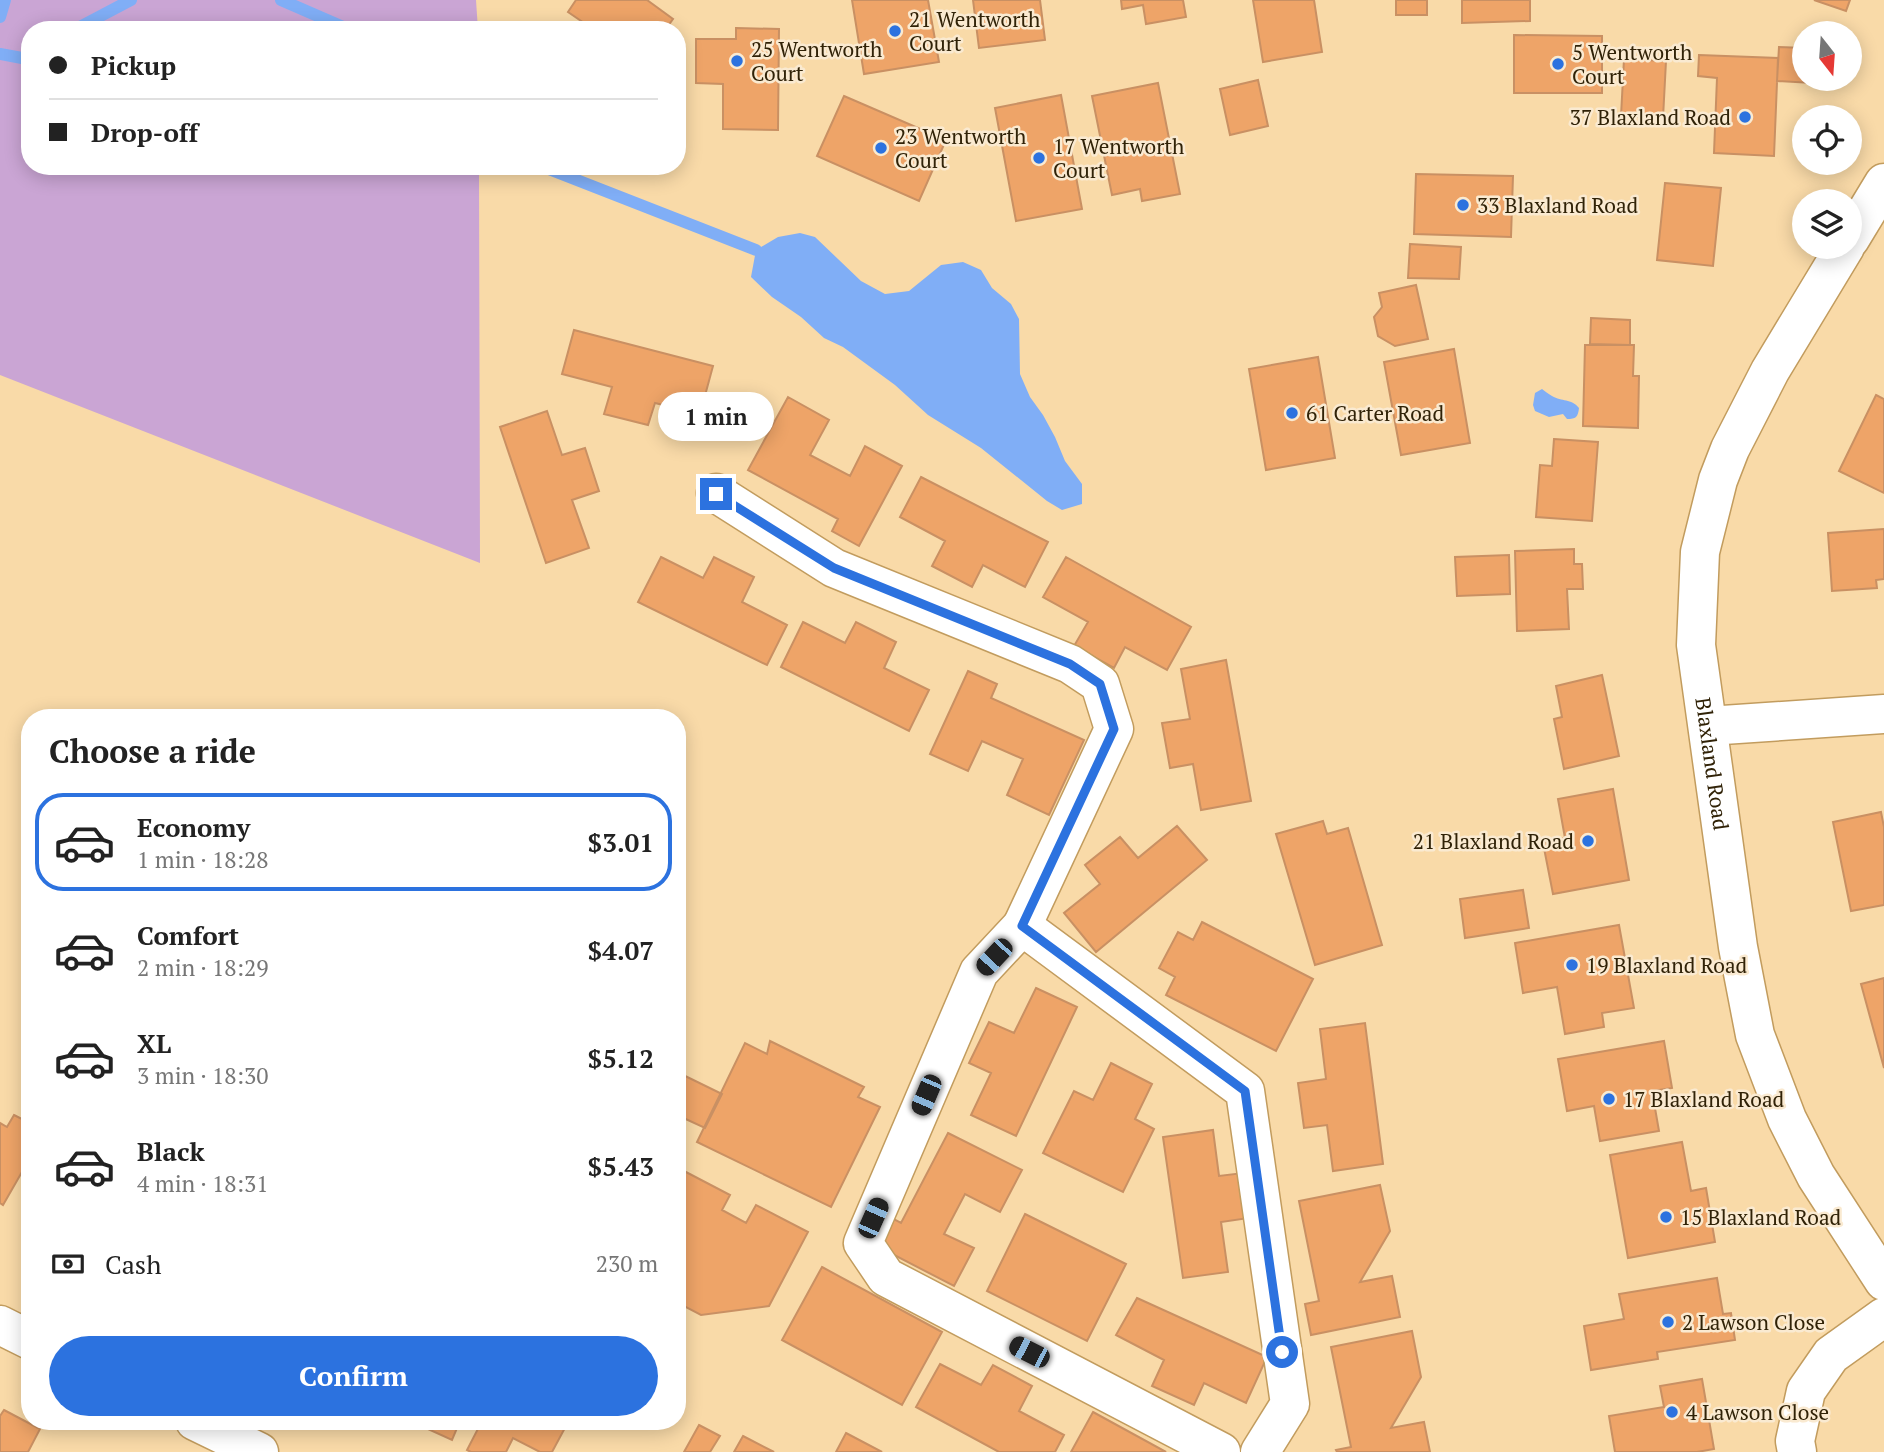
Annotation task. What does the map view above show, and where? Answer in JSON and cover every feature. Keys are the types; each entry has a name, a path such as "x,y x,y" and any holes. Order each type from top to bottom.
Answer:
{"street":[{"path":"1862,219 1884,183"},
{"name":"Blaxland Road","path":"1838,259 1770,370 1730,449 1711,503 1700,552 1696,645 1738,947 1755,1035 1787,1119 1816,1175 1884,1281"},
{"path":"716,494 834,568 1070,664 1100,684 1114,729 1022,926 979,972 863,1243 886,1277 1221,1452"},
{"path":"1707,726 1884,714"},
{"path":"1022,926 1245,1091 1290,1404 1260,1452"},
{"path":"1797,1452 1795,1441 1806,1391 1831,1355 1884,1317"},
{"path":"0,1325 21,1336"},
{"path":"214,1430 259,1452"}],"shaded area":[{"path":"0,0 476,0 477,21 21,21 21,175 479,175 480,563 0,375"}],"water":[{"path":"800,233 815,237 861,281 885,294 909,291 941,265 963,262 981,270 992,288 1011,304 1019,319 1020,374 1030,397 1055,437 1065,461 1082,484 1082,504 1062,510 1047,501 981,448 928,415 895,385 843,347 824,338 751,277 756,250 778,237"},
{"path":"1542,389 1556,398 1576,405 1579,408 1577,415 1567,419 1563,414 1549,417 1535,411 1535,393"}],"building":[{"path":"576,0 647,0 673,19 581,21 568,12"},
{"name":"21 Wentworth Court","path":"852,0 928,0 939,62 864,74"},
{"path":"973,0 1040,0 1045,40 979,48"},
{"path":"1121,0 1183,0 1186,17 1146,24 1143,5 1122,9"},
{"path":"1253,0 1314,0 1322,52 1263,62"},
{"path":"1396,0 1427,0 1427,15 1396,15"},
{"path":"1462,0 1530,0 1530,21 1462,23"},
{"path":"1814,0 1850,0 1846,11"},
{"name":"25 Wentworth Court","path":"736,28 779,29 778,130 723,129 723,84 696,83 696,39 736,39"},
{"name":"5 Wentworth Court","path":"1514,35 1602,36 1602,93 1514,93"},
{"path":"1779,47 1792,48 1792,82 1777,81"},
{"name":"37 Blaxland Road","path":"1699,55 1778,58 1774,156 1714,153 1717,78 1698,76"},
{"path":"1624,59 1666,61 1663,118 1621,116"},
{"path":"1258,80 1268,126 1230,135 1220,89"},
{"path":"1158,83 1180,194 1142,201 1140,189 1112,195 1092,96"},
{"name":"17 Wentworth Court","path":"1061,95 1082,209 1016,221 995,108"},
{"name":"23 Wentworth Court","path":"844,96 946,140 919,201 817,156"},
{"name":"33 Blaxland Road","path":"1416,174 1513,176 1511,237 1414,234"},
{"path":"1665,183 1721,188 1713,266 1657,260"},
{"path":"1410,244 1461,247 1459,279 1408,278"},
{"path":"1416,285 1428,339 1395,346 1378,336 1374,317 1382,307 1379,293"},
{"path":"1591,318 1630,320 1630,345 1590,344"},
{"path":"574,330 713,366 700,414 655,403 648,425 604,414 612,387 562,374"},
{"path":"1585,345 1634,345 1633,376 1639,376 1638,428 1583,426"},
{"path":"1454,349 1470,443 1401,455 1384,362"},
{"name":"61 Carter Road","path":"1318,357 1335,458 1266,470 1249,369"},
{"path":"1876,395 1884,399 1884,493 1839,471"},
{"path":"788,397 829,420 810,455 850,476 865,446 902,466 859,546 832,531 838,519 748,470"},
{"path":"547,411 562,455 585,448 599,491 572,500 589,548 546,563 500,427"},
{"path":"1554,439 1598,442 1592,521 1536,517 1540,465 1552,466"},
{"path":"921,477 1048,542 1025,587 983,565 972,587 932,566 945,541 900,517"},
{"path":"1884,529 1884,579 1876,580 1877,588 1832,591 1828,533"},
{"path":"1574,549 1574,564 1582,564 1583,589 1567,589 1569,629 1517,631 1515,551"},
{"path":"1509,555 1510,594 1457,596 1455,557"},
{"path":"661,557 703,578 714,557 754,577 742,602 787,625 767,665 638,602"},
{"path":"1066,557 1191,627 1167,670 1125,647 1114,668 1074,646 1088,622 1043,597"},
{"path":"803,622 845,643 856,622 896,642 884,668 929,690 909,731 781,667"},
{"path":"1226,660 1251,801 1201,810 1193,764 1170,768 1162,723 1190,719 1181,669"},
{"path":"968,671 997,684 991,698 1084,740 1049,815 1007,795 1023,759 982,741 968,771 930,754"},
{"path":"1602,675 1619,756 1564,769 1554,719 1562,717 1556,686"},
{"name":"21 Blaxland Road","path":"1613,789 1629,880 1553,894 1543,843 1565,838 1558,799"},
{"path":"1881,812 1884,827 1884,905 1851,911 1833,822"},
{"path":"1323,821 1327,834 1348,828 1382,945 1315,965 1276,834"},
{"path":"1177,826 1207,860 1096,952 1064,913 1100,884 1085,865 1120,837 1138,858"},
{"path":"1523,890 1529,928 1465,938 1460,899"},
{"path":"1202,922 1313,979 1276,1051 1166,995 1175,977 1159,968 1178,932 1193,940"},
{"name":"19 Blaxland Road","path":"1619,925 1634,1008 1602,1013 1604,1027 1565,1034 1557,987 1523,993 1515,943"},
{"path":"1884,978 1884,1068 1861,984"},
{"path":"1036,988 1077,1007 1016,1136 971,1115 991,1073 969,1063 989,1022 1014,1033"},
{"path":"1365,1023 1383,1164 1333,1171 1327,1125 1304,1128 1298,1083 1326,1079 1320,1029"},
{"path":"770,1041 864,1087 858,1097 880,1107 831,1207 697,1142 745,1043 767,1054"},
{"name":"17 Blaxland Road","path":"1664,1041 1672,1088 1652,1091 1659,1131 1600,1141 1594,1106 1567,1111 1558,1059"},
{"path":"1111,1063 1152,1084 1135,1119 1154,1129 1123,1192 1043,1153 1074,1091 1093,1100"},
{"path":"686,1076 722,1094 705,1128 686,1119"},
{"path":"14,1115 21,1118 21,1174 3,1205 0,1203 0,1123 7,1127"},
{"path":"1213,1130 1219,1176 1243,1173 1249,1218 1221,1222 1228,1272 1183,1278 1163,1137"},
{"path":"948,1133 1022,1170 1000,1212 965,1194 944,1234 974,1248 954,1286 873,1244 888,1216 901,1223"},
{"name":"15 Blaxland Road","path":"1682,1142 1691,1191 1706,1188 1715,1242 1628,1258 1610,1155"},
{"path":"686,1172 730,1195 722,1210 746,1223 756,1205 808,1232 769,1306 701,1315 686,1307"},
{"path":"1380,1185 1390,1231 1360,1282 1392,1276 1400,1317 1311,1335 1305,1304 1319,1301 1299,1201"},
{"path":"1025,1214 1126,1264 1087,1341 987,1291"},
{"path":"822,1267 942,1332 902,1405 782,1340"},
{"name":"2 Lawson Close","path":"1717,1278 1723,1314 1731,1313 1735,1340 1657,1352 1658,1359 1591,1370 1584,1326 1624,1319 1619,1294"},
{"path":"1137,1298 1267,1357 1246,1403 1204,1383 1194,1405 1152,1386 1164,1360 1116,1335"},
{"path":"1412,1331 1421,1377 1391,1428 1424,1422 1430,1452 1337,1452 1336,1450 1351,1447 1331,1347"},
{"path":"940,1364 981,1385 993,1365 1032,1386 1019,1411 1064,1435 1055,1452 999,1452 916,1407"},
{"name":"4 Lawson Close","path":"1702,1379 1714,1449 1697,1452 1615,1452 1609,1416 1664,1407 1660,1386"},
{"path":"4,1410 21,1419 21,1430 39,1430 28,1452 0,1452 0,1416"},
{"path":"1093,1412 1166,1452 1071,1452"},
{"path":"699,1425 720,1436 710,1452 684,1452"},
{"path":"430,1430 456,1430 452,1440"},
{"path":"477,1430 564,1430 552,1452 540,1452 513,1438 506,1452 467,1450"},
{"path":"846,1433 882,1452 836,1452"},
{"path":"743,1436 774,1452 734,1452"}],"waterway":[{"path":"0,17 5,0"},
{"path":"91,21 131,0"},
{"path":"281,0 329,21"},
{"path":"0,54 21,58"},
{"path":"564,175 756,250"}],"place":[{"name":"21 Wentworth Court","path":"895,31"},
{"name":"25 Wentworth Court","path":"737,61"},
{"name":"5 Wentworth Court","path":"1558,64"},
{"name":"37 Blaxland Road","path":"1745,117"},
{"name":"23 Wentworth Court","path":"881,148"},
{"name":"17 Wentworth Court","path":"1039,158"},
{"name":"33 Blaxland Road","path":"1463,205"},
{"name":"61 Carter Road","path":"1292,413"},
{"name":"21 Blaxland Road","path":"1588,841"},
{"name":"19 Blaxland Road","path":"1572,965"},
{"name":"17 Blaxland Road","path":"1609,1099"},
{"name":"15 Blaxland Road","path":"1666,1217"},
{"name":"2 Lawson Close","path":"1668,1322"},
{"name":"4 Lawson Close","path":"1672,1412"}],"route":[{"path":"716,494 834,568 1070,664 1100,684 1114,729 1022,926 1245,1091 1282,1352"}]}
